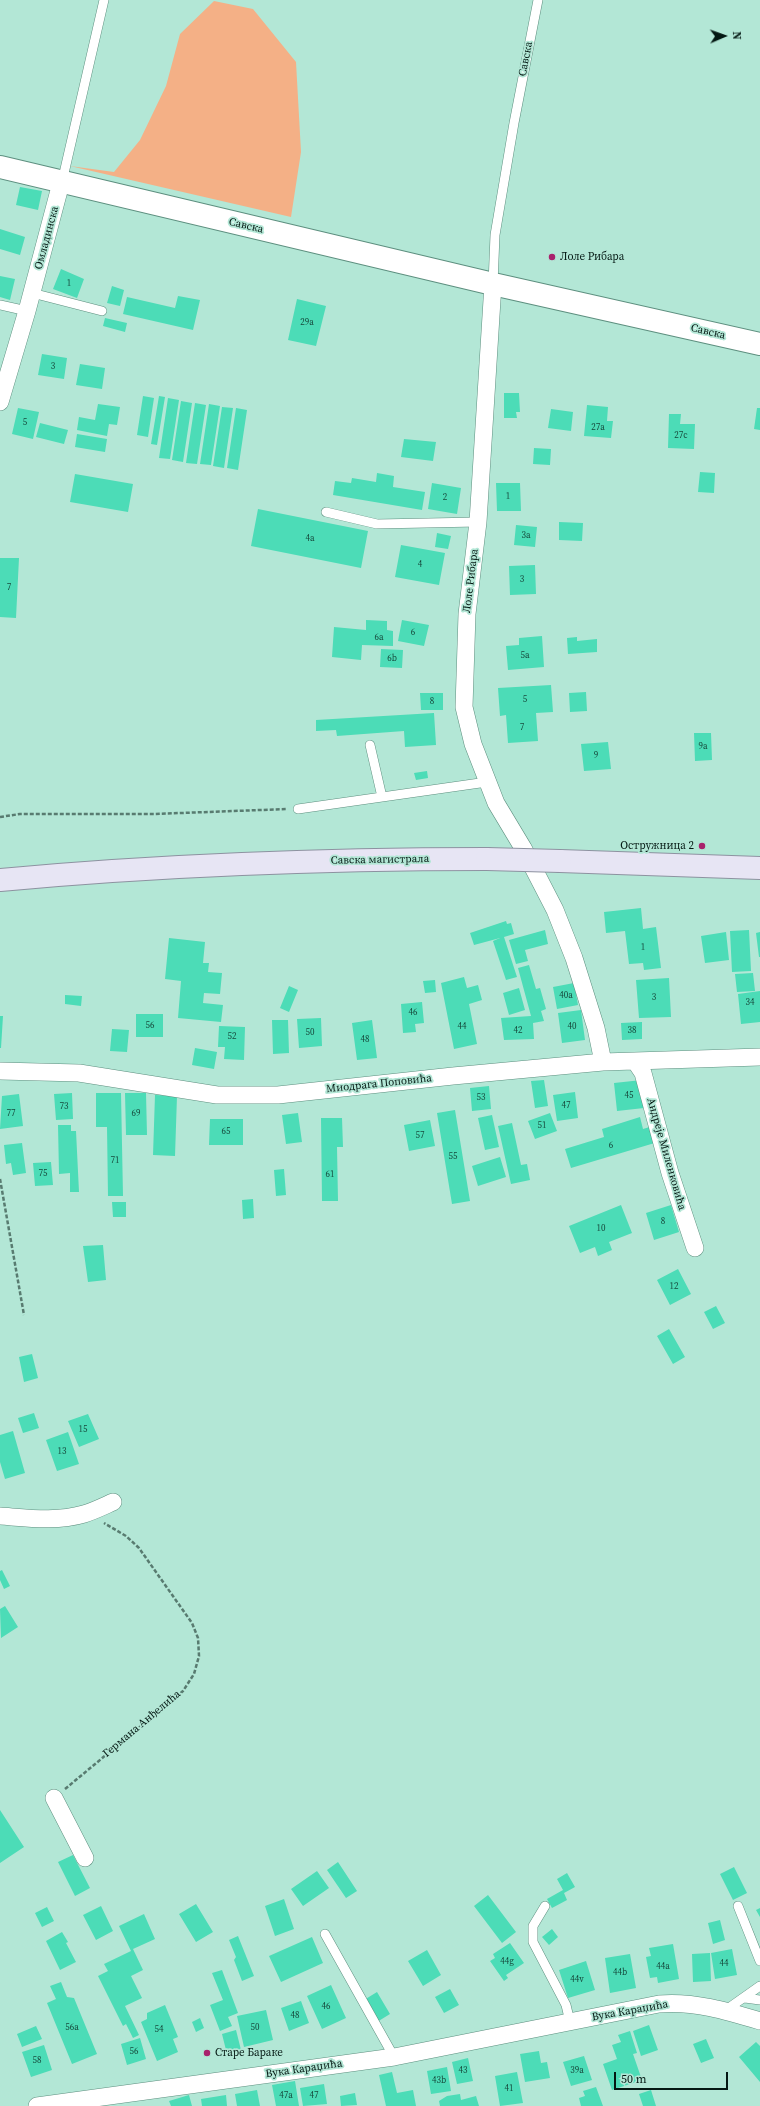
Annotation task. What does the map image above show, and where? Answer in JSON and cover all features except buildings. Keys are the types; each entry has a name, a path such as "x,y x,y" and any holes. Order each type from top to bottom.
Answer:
{"main road":[{"name":"Савска магистрала","path":"0,880 215,865 358,860 487,859 760,868"}],"street":[{"name":"Савска","path":"0,167 493,284 760,344"},
{"name":"Омладинска","path":"0,402 32,293 61,182"},
{"name":"Лоле Рибара","path":"493,284 478,522 467,614 464,707 468,726 487,782 496,803 555,910 574,958 596,1028 603,1062"},
{"name":"Миодрага Поповића","path":"0,1071 79,1073 209,1094 236,1096 278,1095 453,1076 603,1062 760,1056"},
{"name":"Андреје Миленковића","path":"635,1061 643,1073 670,1173 695,1248"},
{"path":"0,1516 41,1519 84,1514 114,1502"},
{"path":"54,1798 85,1858"},
{"name":"Вука Караџића","path":"37,2106 394,2057 672,2003 726,2010 760,2021"}],"lane":[{"path":"61,182 104,0"},
{"name":"Савска","path":"493,284 495,236 514,123 538,0"},
{"path":"32,293 102,311"},
{"path":"0,305 27,311"},
{"path":"326,512 377,524 478,522"},
{"path":"370,745 382,797"},
{"path":"298,809 487,782"},
{"path":"545,1906 533,1926 532,1942 566,2005 570,2022"},
{"path":"738,1906 760,1961"},
{"path":"325,1934 394,2057"},
{"path":"726,2010 745,1998 757,1988"},
{"path":"745,1998 760,2000"}],"path":[{"path":"0,817 20,814 154,814 298,809"},
{"path":"0,1180 24,1315"},
{"name":"Германа Анђелића","path":"54,1798 183,1692 194,1674 199,1656 198,1638 192,1623 139,1548 126,1536 84,1514"}],"shaded area":[{"path":"214,1 253,9 296,62 301,152 291,217 70,166 114,172 140,140 166,86 180,34"}],"place":[{"name":"Лоле Рибара","path":"552,257"},
{"name":"Остружница 2","path":"702,846"},
{"name":"Старе Бараке","path":"207,2053"}]}
